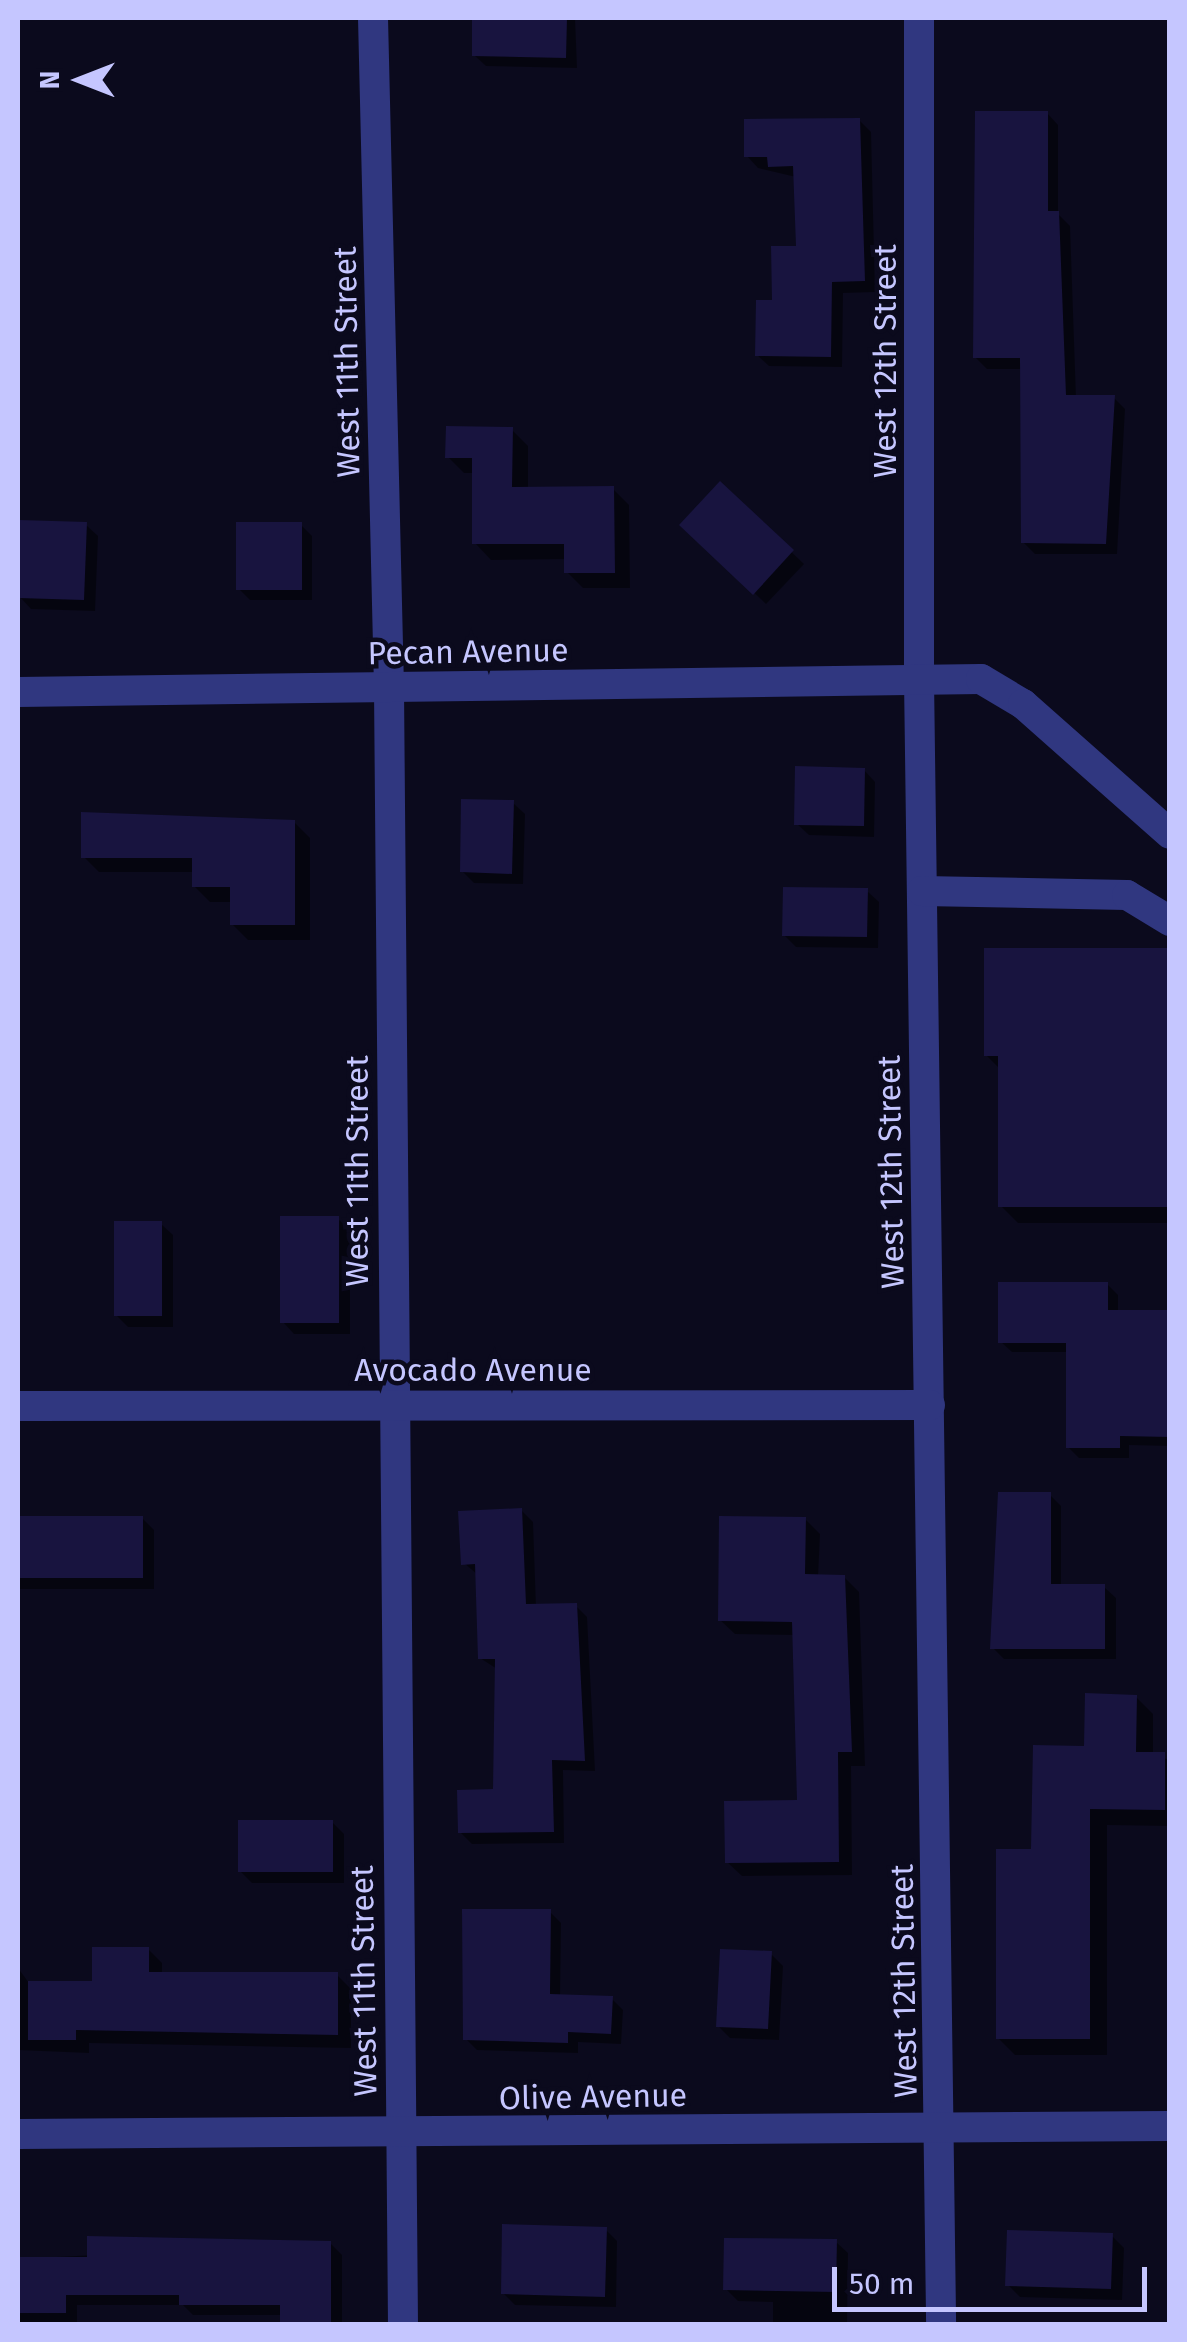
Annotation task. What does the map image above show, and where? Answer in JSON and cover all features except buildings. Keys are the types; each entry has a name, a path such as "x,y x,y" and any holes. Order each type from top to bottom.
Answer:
{"street":[{"name":"West 11th Street","path":"373,18 389,688 403,2324"},
{"name":"West 12th Street","path":"918,18 919,679 941,2324"},
{"name":"Pecan Avenue","path":"18,692 981,679 1024,704 1170,834"},
{"path":"922,892 1127,895 1170,921"},
{"name":"Avocado Avenue","path":"18,1406 930,1405"},
{"name":"Olive Avenue","path":"18,2134 400,2135 1170,2126"}]}
